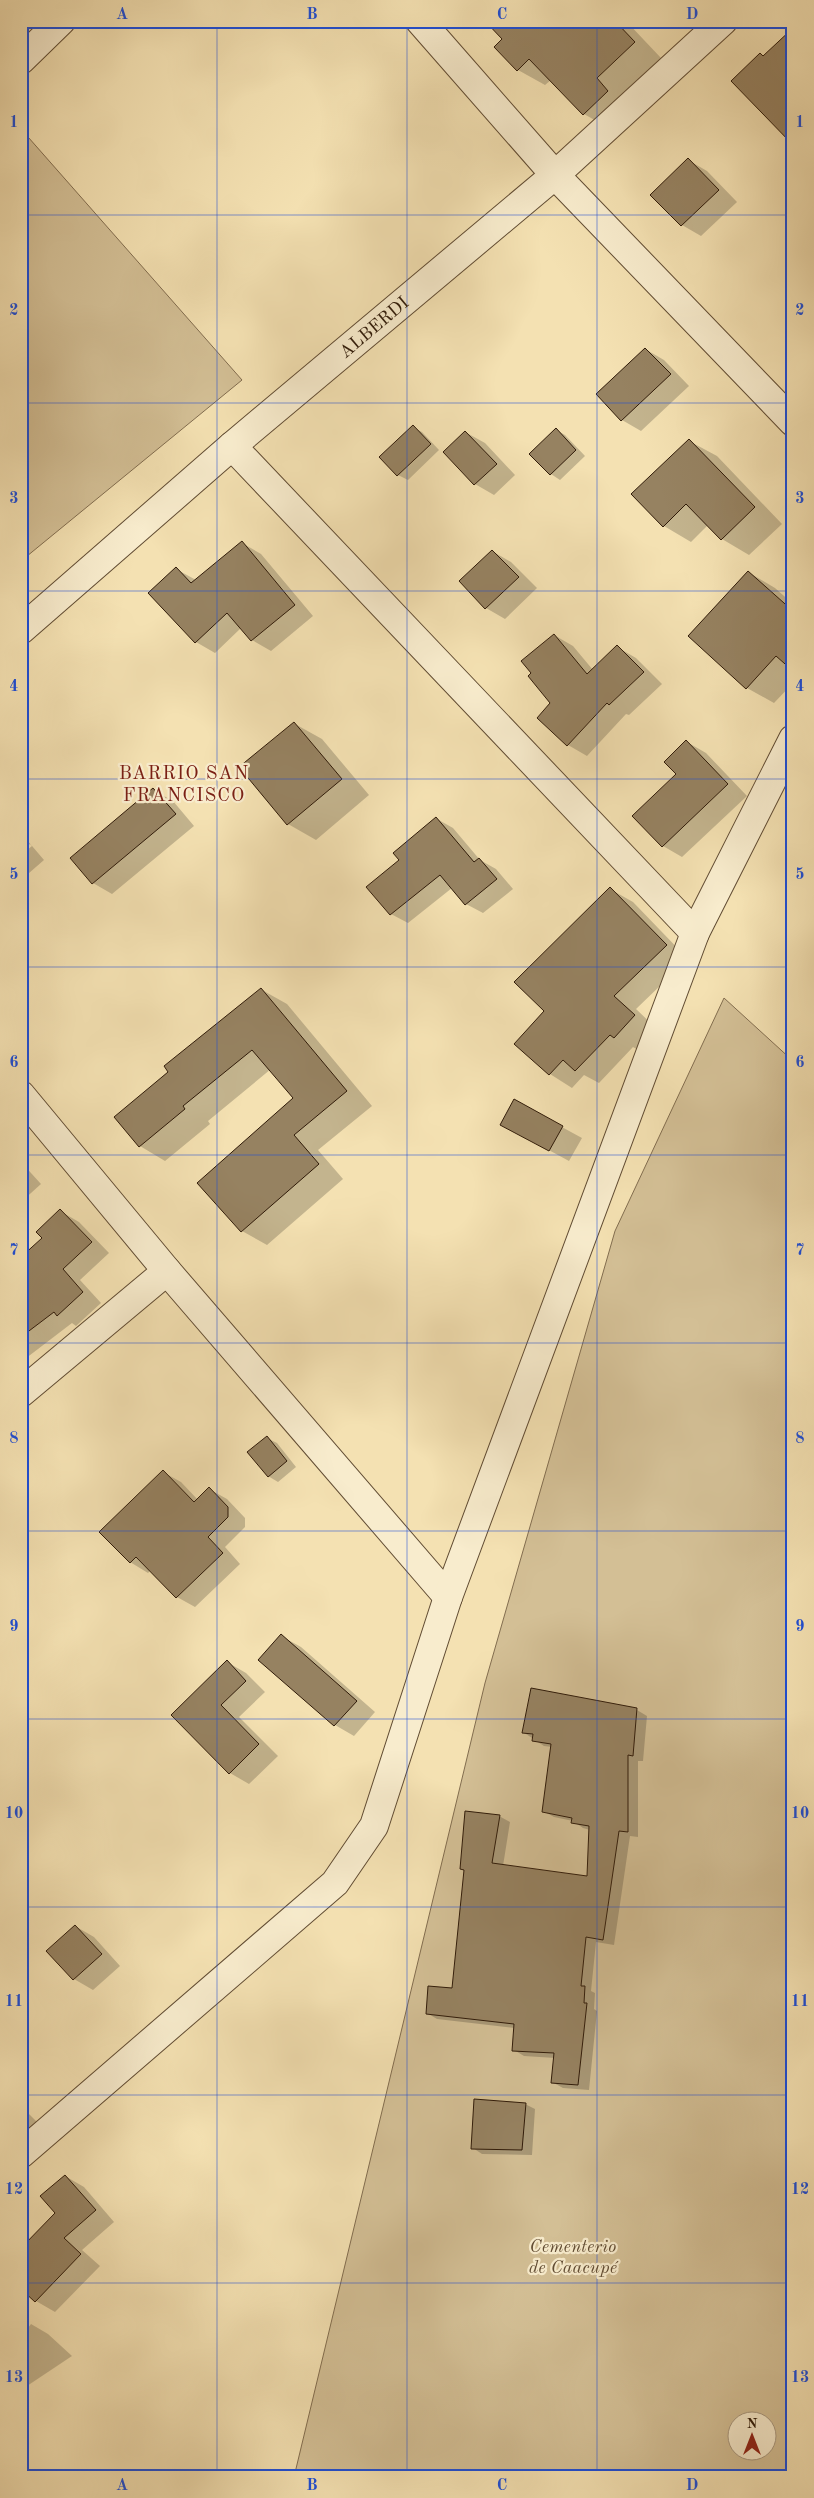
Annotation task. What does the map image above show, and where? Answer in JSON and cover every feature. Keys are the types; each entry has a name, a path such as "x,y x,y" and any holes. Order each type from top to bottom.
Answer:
{"street":[{"path":"21,60 61,21"},
{"path":"420,21 554,175 793,422"},
{"name":"ALBERDI","path":"21,630 232,446 554,175 723,21"},
{"path":"232,446 694,933"},
{"path":"21,2154 336,1883 374,1826 448,1597 694,933 793,739"},
{"path":"21,1094 167,1271 448,1597"},
{"path":"21,1392 167,1271"}],"green space":[{"path":"21,129 242,380 21,561"},
{"name":"Cementerio de Caacupé","path":"724,998 793,1061 793,2477 294,2477 485,1683 615,1231"}],"building":[{"path":"485,21 615,21 635,42 597,78 608,91 583,115 529,59 517,71 494,47 502,39"},
{"path":"793,28 793,145 731,81 760,53 763,56"},
{"path":"688,158 719,190 681,226 650,195"},
{"path":"645,348 671,374 621,421 596,394"},
{"path":"413,425 431,444 397,476 379,457"},
{"path":"556,428 576,450 550,475 529,454"},
{"path":"465,431 497,464 474,485 443,452"},
{"path":"689,439 755,507 721,540 686,504 663,527 631,494"},
{"path":"242,541 295,605 251,641 227,613 195,643 148,593 176,567 191,583"},
{"path":"492,550 519,577 485,609 459,581"},
{"path":"748,571 793,611 793,671 776,656 746,689 688,636"},
{"path":"554,634 587,674 617,645 644,672 609,705 607,703 567,746 537,718 550,703 528,676 531,673 521,661"},
{"path":"294,722 342,779 287,825 239,767"},
{"path":"686,740 728,784 662,847 632,816 676,774 664,762"},
{"path":"153,788 176,814 92,884 70,858"},
{"path":"436,817 474,862 479,858 497,879 465,905 440,875 390,915 366,887 399,860 393,853"},
{"path":"610,887 667,945 614,996 635,1015 614,1038 610,1035 575,1071 563,1060 549,1075 514,1044 544,1011 514,982"},
{"path":"261,988 347,1091 294,1135 319,1164 241,1232 197,1183 293,1098 252,1050 183,1106 185,1109 139,1147 114,1117 168,1072 164,1066"},
{"path":"514,1099 563,1126 549,1151 500,1125"},
{"path":"60,1209 92,1242 63,1269 83,1292 57,1316 54,1312 21,1337 21,1257 42,1238 36,1232"},
{"path":"267,1436 287,1461 268,1477 247,1452"},
{"path":"163,1470 194,1502 209,1487 228,1507 228,1517 208,1537 223,1553 176,1598 136,1557 130,1563 99,1532"},
{"path":"281,1634 357,1701 334,1726 258,1660"},
{"path":"227,1660 246,1681 221,1705 259,1744 229,1774 171,1715"},
{"path":"531,1688 637,1708 633,1756 628,1755 628,1832 619,1831 603,1940 586,1937 581,1986 585,1986 584,2003 587,2003 578,2085 551,2083 554,2053 512,2051 514,2024 426,2014 428,1986 452,1988 464,1870 460,1869 465,1811 500,1815 492,1863 587,1876 589,1826 571,1823 572,1818 542,1812 551,1744 532,1741 533,1734 522,1733"},
{"path":"75,1925 102,1954 73,1980 46,1951"},
{"path":"474,2099 526,2103 522,2150 471,2149"},
{"path":"65,2175 96,2210 64,2238 81,2254 35,2302 21,2289 21,2248 55,2213 40,2196"}],"district":[{"name":"BARRIO SAN FRANCISCO","path":"184,783"}]}
